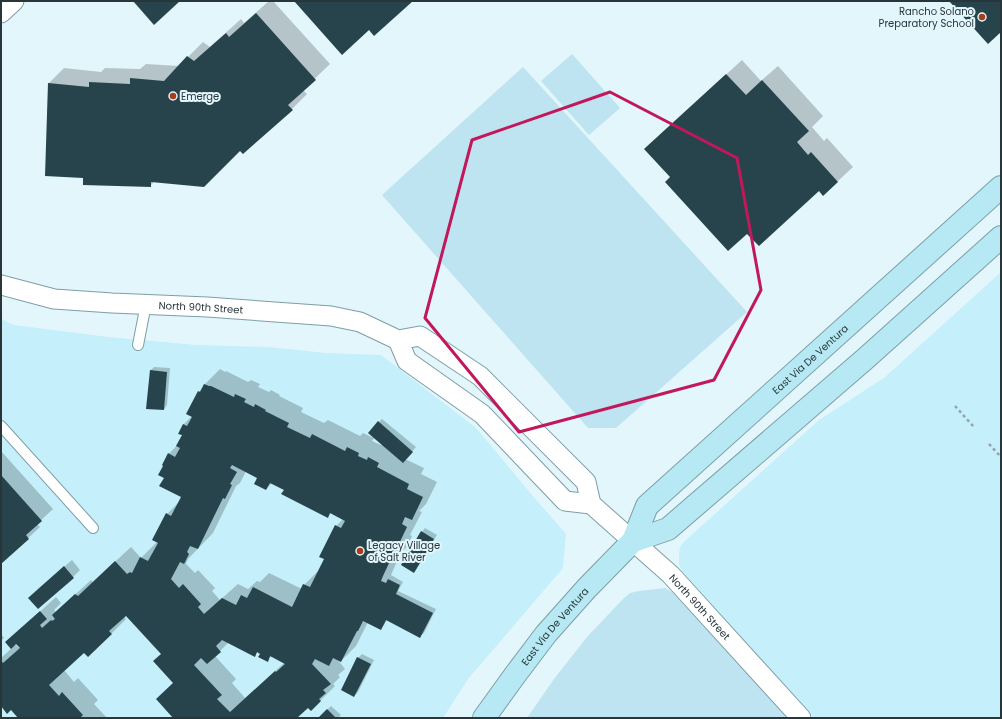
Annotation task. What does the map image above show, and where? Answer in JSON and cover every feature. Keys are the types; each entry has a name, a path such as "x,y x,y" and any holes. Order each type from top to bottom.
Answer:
{"main road":[{"name":"East Via De Ventura","path":"484,718 546,634 587,588 633,541 647,506 1001,187"},
{"name":"East Via De Ventura","path":"633,541 668,529 866,358 1001,237"}],"street":[{"path":"1,13 14,1"},
{"name":"North 90th Street","path":"1,285 54,299 207,307 331,316 360,322 398,340"},
{"path":"420,336 480,376 586,482 591,504 566,501 482,414 407,361 398,340 420,336"},
{"name":"North 90th Street","path":"591,504 671,575 801,718"}],"lane":[{"path":"138,345 146,304"},
{"path":"1,426 93,528"}],"path":[{"path":"955,406 974,427"},
{"path":"989,444 1001,457"}],"highlighted area":[{"path":"610,92 737,158 761,290 714,380 519,432 425,318 472,140"}],"shaded area":[{"path":"572,54 620,108 589,135 541,81"},
{"path":"523,67 747,312 616,428 588,428 382,195"},
{"path":"1001,272 1001,718 814,718 682,571 679,564 680,547 819,420 884,378"},
{"path":"1,319 14,325 108,337 196,345 269,347 326,353 381,355 476,428 566,534 563,568 468,679 443,718 1,718"},
{"path":"665,588 675,594 787,718 527,718 554,679 587,637 623,599 630,593"}],"building":[{"path":"133,1 180,1 154,25"},
{"path":"294,1 413,1 374,36 369,30 342,55"},
{"name":"Rancho Solano Preparatory School","path":"949,1 1001,1 1001,32 988,44"},
{"name":"Emerge","path":"256,13 316,80 288,105 293,110 243,154 240,151 204,187 151,182 151,187 83,185 83,178 45,176 48,83 89,87 89,82 130,84 130,78 164,81 187,56 194,61 226,33 229,37"},
{"path":"726,74 746,95 762,80 809,131 797,142 808,155 811,152 838,182 823,196 819,191 759,246 747,234 728,251 665,182 670,177 644,149"},
{"path":"150,370 167,372 164,410 146,409"},
{"name":"Legacy Village of Salt River","path":"204,384 234,397 235,394 246,399 244,402 254,407 255,404 266,410 265,411 289,423 287,427 310,438 312,434 345,451 347,447 359,453 358,456 367,460 368,457 379,463 377,467 409,484 407,489 423,497 412,520 405,517 402,524 407,527 396,550 398,551 393,562 390,561 381,581 386,583 388,579 400,585 396,594 433,613 420,638 386,620 381,630 363,621 341,662 333,658 329,666 315,659 312,664 331,684 323,690 326,693 319,699 321,701 311,711 308,708 297,718 173,718 156,699 173,683 153,661 161,654 126,616 109,631 112,634 88,657 84,653 49,685 59,696 62,692 83,715 80,718 18,718 11,710 7,714 1,706 1,660 3,663 20,648 16,644 11,649 5,642 40,611 47,619 40,625 42,628 51,620 52,621 55,619 52,615 75,594 78,596 115,561 127,574 130,572 132,573 140,557 148,561 158,543 152,540 166,513 171,516 181,497 159,486 164,478 158,475 168,453 175,457 180,448 176,446 182,435 178,434 183,424 187,426 192,417 186,414 198,391 200,392","holes":["232,465 257,478 254,484 266,490 270,483 284,490 281,494 328,518 330,513 345,521 341,528 335,525 319,557 324,559 310,587 303,584 292,607 253,587 247,598 241,595 236,605 222,598 204,614 198,607 201,604 183,584 179,588 171,579 180,562 184,564 189,554 187,552 190,546 198,549 223,498 225,499 232,485 230,484 237,472 230,468","222,640 255,657 257,652 260,654 258,657 268,662 270,656 285,664 276,672 275,671 230,712 217,699 222,695 194,665 201,658 207,664 221,652 216,646"]},
{"path":"378,421 413,452 403,463 368,433"},
{"path":"1,475 42,521 26,535 29,539 1,564"},
{"path":"421,531 434,539 414,573 401,565"},
{"path":"64,566 74,578 38,609 28,598"},
{"path":"357,657 371,664 354,697 341,690"},
{"path":"327,709 336,718 318,718"}],"place":[{"name":"Rancho Solano Preparatory School","path":"982,17"},
{"name":"Emerge","path":"173,96"},
{"name":"Legacy Village of Salt River","path":"360,551"}]}
